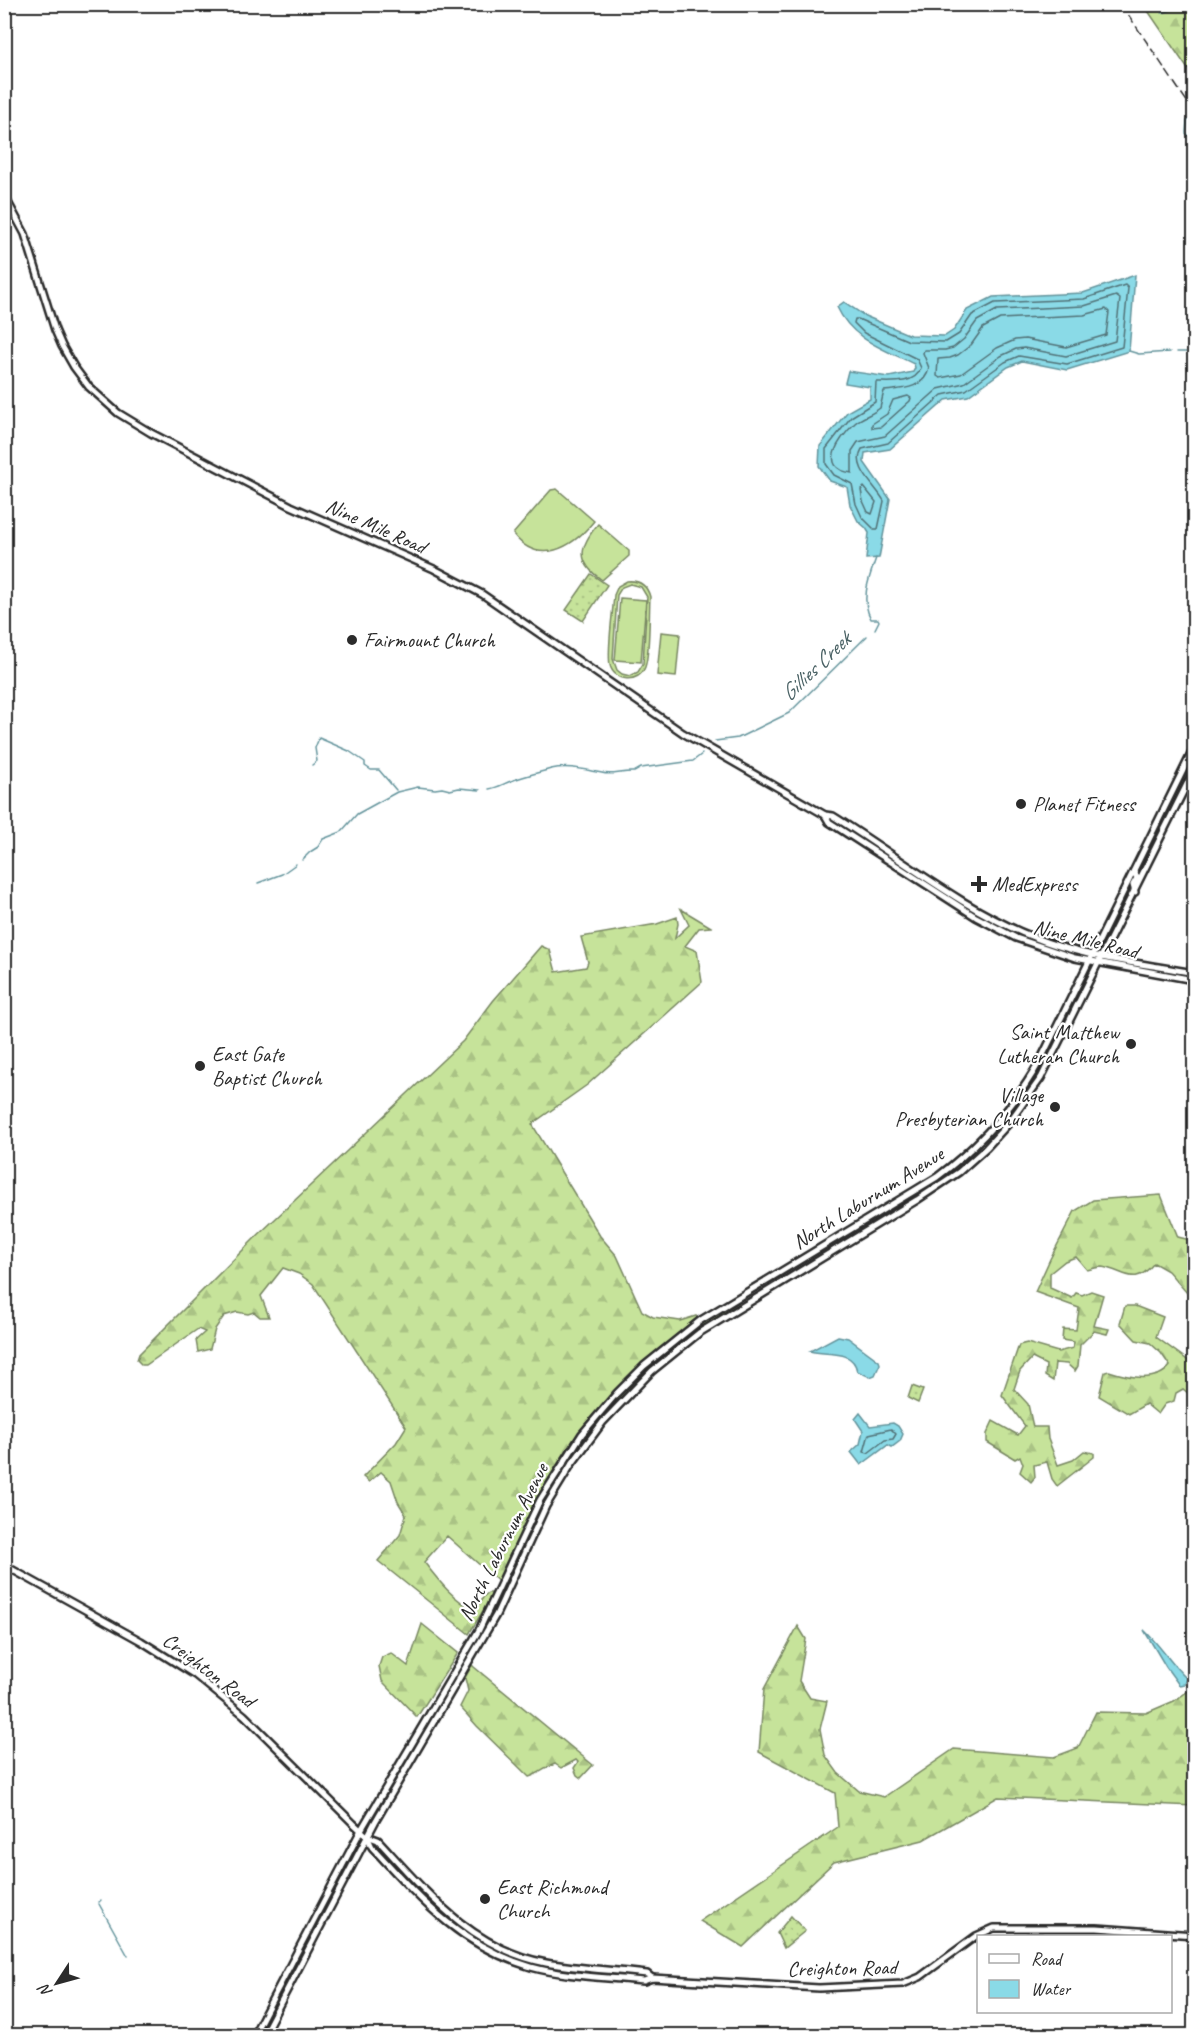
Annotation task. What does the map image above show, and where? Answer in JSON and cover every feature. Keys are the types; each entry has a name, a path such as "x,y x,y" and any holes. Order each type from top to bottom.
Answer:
{"main road":[{"name":"Nine Mile Road","path":"4,195 25,234 62,346 89,387 118,413 151,433 291,506 434,569 482,594 683,733 825,815 833,816 978,910 1004,924 1052,944 1093,954 1100,959 1194,980"},
{"name":"North Laburnum Avenue","path":"253,2036 361,1830 479,1630 540,1500 566,1457 595,1418 644,1366 701,1320 919,1189 968,1152 999,1120 1024,1088 1041,1059 1194,748"},
{"name":"North Laburnum Avenue","path":"263,2036 368,1836 496,1616 532,1534 551,1497 579,1452 603,1422 652,1371 699,1333 936,1189 977,1156 1008,1124 1033,1090 1135,892 1194,770"},
{"name":"Nine Mile Road","path":"825,815 829,822 989,924 1039,947 1090,961 1100,959 1194,973"},
{"path":"1134,871 1137,878 1133,885 1135,892"},
{"name":"Creighton Road","path":"4,1565 141,1641 195,1675 250,1721 361,1830 378,1840 456,1920 478,1936 500,1948 546,1963 647,1974 652,1978"},
{"name":"Creighton Road","path":"368,1836 372,1846 427,1906 455,1929 497,1954 553,1971 644,1981 652,1978 819,1988 903,1984 920,1977 977,1936"},
{"name":"Creighton Road","path":"978,1935 994,1928 1097,1928 1194,1935"}],"green space":[{"path":"1144,5 1194,5 1194,78"},
{"path":"557,489 594,521 566,546 544,552 534,550 523,544 513,534 551,490"},
{"path":"598,524 629,551 629,556 602,580 588,567 583,554 587,540"},
{"path":"591,574 607,585 583,621 566,610"},
{"path":"627,581 639,582 645,586 650,597 647,661 638,676 627,679 621,678 612,671 609,659 614,595 618,586","holes":["630,584 641,587 647,597 643,664 638,672 630,676 617,670 613,659 617,595 622,587"]},
{"path":"620,598 646,600 641,662 615,660"},
{"path":"661,632 680,634 676,677 657,675"},
{"path":"681,909 711,927 699,928 685,946 697,951 702,982 587,1085 532,1124 600,1236 617,1256 642,1311 653,1317 680,1321 696,1316 697,1318 620,1387 566,1450 544,1486 499,1582 447,1536 424,1562 453,1596 475,1610 484,1596 491,1593 492,1596 469,1634 378,1561 400,1535 406,1515 398,1502 391,1481 381,1472 369,1482 363,1477 396,1443 406,1427 313,1284 299,1274 283,1268 261,1296 269,1317 260,1317 254,1312 248,1314 237,1312 224,1316 215,1329 210,1349 198,1352 196,1340 205,1332 198,1329 146,1365 142,1365 137,1360 139,1354 255,1238 463,1041 493,1001 541,946 550,950 556,972 586,967 588,962 581,937 657,924 677,917 675,938 689,925"},
{"path":"1161,1195 1178,1237 1190,1240 1194,1236 1194,1301 1168,1271 1154,1263 1141,1275 1130,1276 1102,1267 1087,1270 1076,1257 1065,1261 1050,1273 1050,1288 1072,1298 1076,1293 1082,1295 1091,1291 1103,1295 1094,1326 1109,1329 1107,1334 1094,1331 1080,1345 1078,1366 1075,1371 1067,1364 1055,1363 1053,1381 1045,1376 1046,1365 1032,1358 1020,1371 1014,1389 1028,1404 1033,1427 1047,1427 1048,1439 1058,1465 1073,1460 1084,1451 1094,1453 1094,1457 1057,1486 1052,1479 1047,1462 1034,1465 1035,1477 1031,1482 1020,1472 1023,1464 1020,1456 1015,1459 987,1442 987,1434 993,1421 1018,1435 1025,1426 1002,1395 1019,1345 1027,1343 1058,1352 1073,1348 1074,1342 1062,1340 1063,1329 1076,1330 1079,1308 1035,1292 1075,1211 1093,1200"},
{"path":"743,1299 646,1374 593,1431 551,1492 507,1587 503,1588 535,1514 572,1453 593,1425 616,1398 668,1349 719,1312"},
{"path":"1125,1306 1135,1306 1163,1317 1156,1337 1194,1365 1194,1398 1183,1389 1176,1393 1174,1401 1165,1404 1158,1414 1146,1404 1129,1414 1099,1396 1105,1372 1141,1378 1157,1375 1170,1366 1150,1343 1136,1340 1120,1323"},
{"path":"912,1386 923,1390 918,1403 908,1398"},
{"path":"422,1624 458,1653 417,1717 382,1681 379,1666 382,1657 391,1653 408,1666"},
{"path":"798,1626 806,1639 799,1681 810,1698 827,1701 820,1729 825,1755 838,1773 859,1791 884,1797 954,1749 1054,1757 1078,1748 1096,1712 1146,1713 1174,1701 1194,1687 1194,1806 998,1797 923,1840 834,1862 743,1947 700,1921 838,1827 835,1793 759,1752 764,1689"},
{"path":"472,1665 593,1765 581,1778 574,1768 578,1762 576,1760 561,1768 555,1764 529,1777 477,1726 460,1707 468,1691 465,1678"},
{"path":"791,1916 805,1931 784,1948 777,1933"}],"water":[{"path":"1135,275 1129,351 1067,370 1022,361 1008,367 968,396 946,400 890,449 865,453 864,462 890,499 879,558 866,559 869,533 858,521 850,505 847,487 830,481 819,466 820,446 847,412 870,399 870,387 845,383 848,371 889,377 913,372 915,368 914,364 860,336 843,318 837,307 844,302 865,316 910,335 945,336 954,330 967,310 993,297 1083,293"},
{"path":"838,1336 848,1338 879,1361 875,1375 870,1377 857,1371 850,1359 845,1356 810,1351"},
{"path":"860,1413 870,1426 893,1423 903,1434 900,1441 892,1447 888,1445 861,1465 851,1452 860,1444 863,1431 855,1419"},
{"path":"1144,1630 1187,1679 1185,1684 1179,1685"}],"waterway":[{"path":"1158,4 1162,13 1175,9 1180,4"},
{"path":"1185,4 1194,18"},
{"path":"1194,115 1187,121 1186,133 1194,142"},
{"name":"Gillies Creek","path":"1129,351 1139,354 1170,352"},
{"name":"Gillies Creek","path":"1177,352 1194,352"},
{"name":"Gillies Creek","path":"875,629 879,621 871,619 866,596 868,581 876,558"},
{"name":"Gillies Creek","path":"715,741 738,738 789,713 867,636"},
{"path":"312,765 317,761 315,748 319,738 349,751 365,762 365,766 371,770 379,770 396,790"},
{"path":"489,789 551,769 577,768 614,774 693,761 702,754"},
{"path":"302,860 318,847 323,839 341,832 357,814 397,792 418,787 480,790"},
{"path":"258,883 282,874 296,864"},
{"path":"99,1904 128,1956"}],"railway":[{"path":"1121,4 1194,112"}],"place":[{"name":"Fairmount Church","path":"352,640"},
{"name":"Planet Fitness","path":"1021,804"},
{"name":"MedExpress","path":"979,884"},
{"name":"Saint Matthew Lutheran Church","path":"1131,1044"},
{"name":"East Gate Baptist Church","path":"200,1066"},
{"name":"Village Presbyterian Church","path":"1055,1107"},
{"name":"East Richmond Church","path":"485,1899"}]}
